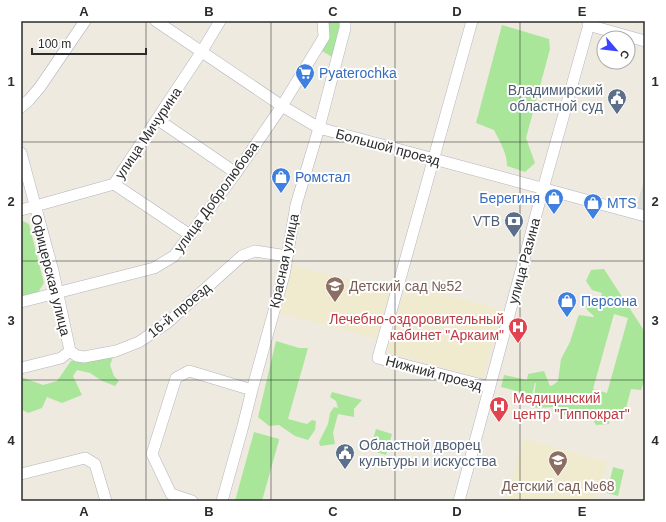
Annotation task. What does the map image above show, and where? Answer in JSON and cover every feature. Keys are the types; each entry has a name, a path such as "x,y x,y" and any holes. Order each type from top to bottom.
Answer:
{"street":[{"path":"21,107 30,100 40,87 85,21"},
{"name":"Большой проезд","path":"156,21 282,106 318,128 645,216"},
{"name":"улица Мичурина","path":"21,210 114,184 202,52 220,21"},
{"path":"282,106 324,37 323,21"},
{"name":"Красная улица","path":"222,501 284,275 296,204 346,28 345,21"},
{"path":"433,159 472,21"},
{"path":"589,23 645,41"},
{"name":"улица Разина","path":"459,501 589,23"},
{"name":"улица Добролюбова","path":"21,302 58,294 154,268 174,256 236,173 282,106"},
{"path":"157,119 236,173"},
{"name":"Офицерская улица","path":"21,153 58,294 70,350"},
{"name":"Нижний проезд","path":"433,159 378,358 490,387"},
{"path":"114,184 190,235"},
{"name":"16-й проезд","path":"70,350 77,356 84,357 116,351 139,342 167,323 242,256 255,251 287,256"},
{"path":"21,368 60,358 70,350"},
{"path":"192,501 171,494 152,454 176,378 189,371 252,390"},
{"path":"21,474 85,458 95,464 106,501"}],"shaded area":[{"path":"645,176 645,212 636,209"},
{"name":"Детский сад №52","path":"292,266 390,289 377,339 280,313"},
{"path":"406,284 502,310 483,378 387,352"},
{"name":"Детский сад №68","path":"524,439 607,462 597,501 506,501"}],"green space":[{"path":"328,21 341,21 332,57 322,51 329,35"},
{"path":"502,25 549,39 550,49 526,138 535,163 525,172 507,166 507,161 501,143 494,130 476,123"},
{"path":"21,220 29,224 44,283 37,294 21,298"},
{"path":"604,269 645,332 645,379 641,390 631,389 625,412 610,416 609,424 596,425 589,413 567,415 559,414 557,407 532,408 536,383 532,395 501,387 504,375 527,380 528,374 544,371 550,386 558,381 561,359 570,342 579,315 593,317 594,316 587,310 586,305 589,302 599,304 602,293 592,290 586,281 591,270","holes":["614,314 628,318 607,393 593,389"]},
{"path":"276,341 299,348 308,348 288,419 307,424 312,420 316,421 315,430 308,440 295,436 279,425 269,426 258,417"},
{"path":"110,355 113,357 110,365 114,376 119,381 115,386 102,381 90,373 77,370 73,376 82,395 62,403 47,397 42,408 28,413 21,409 21,377 43,385 57,381 71,361 93,359"},
{"path":"332,392 362,400 354,409 354,417 338,414 333,433 335,444 320,446 319,442 328,424 330,413 334,407 338,408 336,401 330,397"},
{"path":"376,429 392,434 386,455 370,450"},
{"path":"254,432 279,440 262,501 235,501"},
{"path":"613,467 624,470 618,496 607,493"}],"place":[{"name":"Pyaterochka","path":"305,90"},
{"name":"Владимирский областной суд","path":"617,115"},
{"name":"Ромстал","path":"281,194"},
{"name":"Берегиня","path":"554,215"},
{"name":"MTS","path":"593,220"},
{"name":"VTB","path":"514,238"},
{"name":"Детский сад №52","path":"335,303"},
{"name":"Персона","path":"567,318"},
{"name":"Лечебно-оздоровительный кабинет \"Аркаим\"","path":"518,344"},
{"name":"Медицинский центр \"Гиппократ\"","path":"499,423"},
{"name":"Областной дворец культуры и искусства","path":"345,470"},
{"name":"Детский сад №68","path":"558,477"}]}
